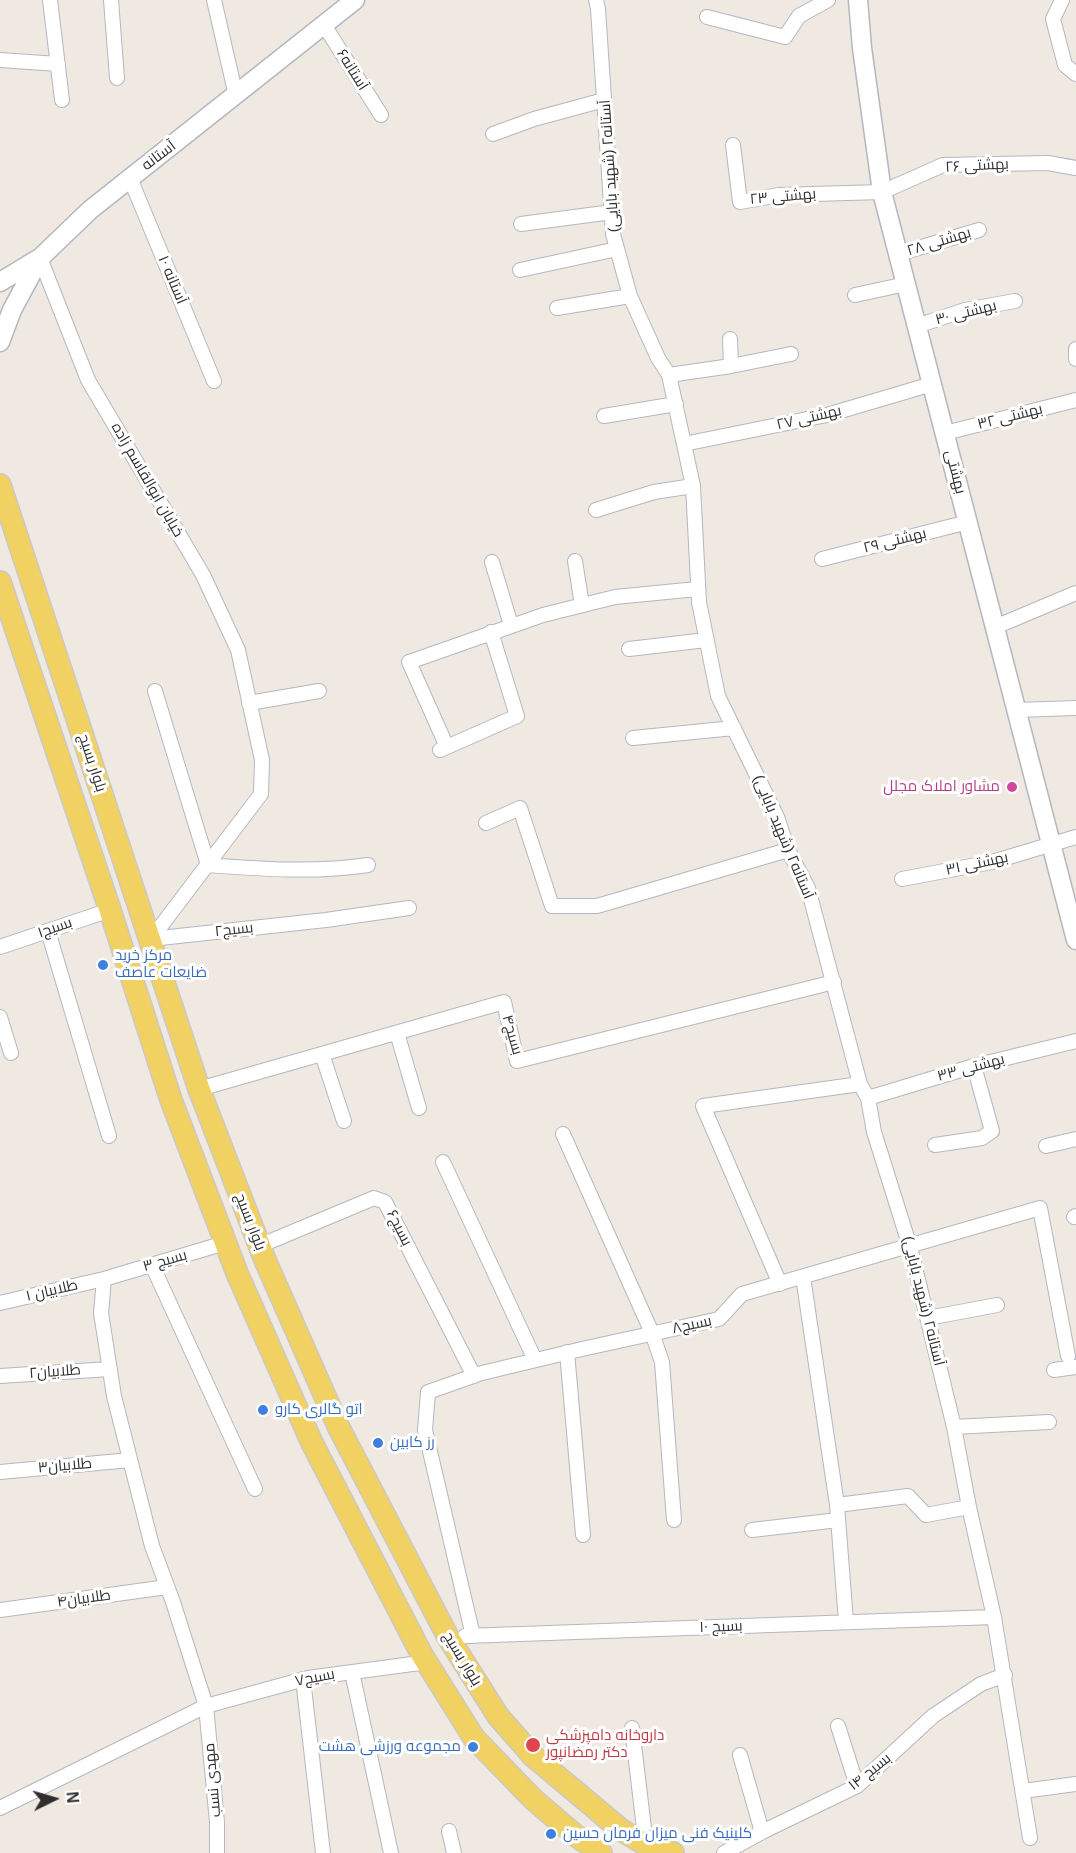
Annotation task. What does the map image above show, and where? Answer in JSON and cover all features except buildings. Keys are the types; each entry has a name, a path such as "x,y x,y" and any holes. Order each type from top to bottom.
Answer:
{"main road":[{"name":"آستانه","path":"0,342 12,310 40,258 90,210 355,0"},
{"name":"بهشتی","path":"858,0 862,48 882,192 1076,940"},
{"path":"0,282 40,258"},
{"name":"بلوار بسیج","path":"0,485 200,1089 259,1246 339,1428 448,1637 498,1716 533,1756 599,1812 646,1845 673,1853"},
{"name":"بلوار بسیج","path":"0,582 171,1100 225,1243 312,1443 427,1662 474,1738 533,1799 601,1853"}],"street":[{"path":"50,0 63,100"},
{"path":"111,0 117,78"},
{"path":"214,0 236,96"},
{"name":"آستانه۲ (شهید بابایی)","path":"596,0 613,234 630,296 658,358 669,375 676,404 693,486 698,589 718,696 777,818 788,850 808,888 824,956 834,982 860,1084 868,1098 874,1132 910,1247 954,1427 969,1507 994,1617 1030,1838"},
{"path":"707,17 785,37 799,16 828,0"},
{"path":"1062,0 1053,18 1065,65 1076,74"},
{"name":"آستانه۶","path":"324,25 381,115"},
{"path":"0,60 58,64"},
{"path":"494,134 534,119 604,100"},
{"name":"بهشتی ۲۳","path":"733,145 740,202 779,195 882,192"},
{"name":"بهشتی ۲۶","path":"882,192 943,165 1048,163 1076,168"},
{"name":"آستانه ۱۰","path":"130,178 214,381"},
{"path":"521,224 612,212"},
{"name":"بهشتی ۲۸","path":"898,254 979,230"},
{"path":"520,270 618,249"},
{"name":"خیابان ابوالقاسم زاده","path":"40,258 88,380 203,575 238,650 262,760 261,794 208,865"},
{"path":"855,295 906,284"},
{"path":"557,308 630,296"},
{"name":"بهشتی ۳۰","path":"917,326 965,310 1015,301"},
{"path":"730,339 731,366"},
{"path":"1076,349 1076,359"},
{"path":"669,375 791,354"},
{"name":"بهشتی ۲۷","path":"684,444 827,416 932,384"},
{"name":"بهشتی ۳۲","path":"945,433 1076,400"},
{"path":"604,416 676,404"},
{"path":"596,510 654,492 693,486"},
{"name":"بهشتی ۲۹","path":"822,559 968,522"},
{"path":"574,561 582,605"},
{"path":"492,562 511,626"},
{"path":"491,632 517,716 442,749 409,662 491,632 582,605 615,597 698,589"},
{"path":"995,627 1076,593"},
{"path":"629,648 706,640"},
{"path":"155,691 208,865"},
{"path":"249,703 319,691"},
{"path":"1016,710 1076,708"},
{"path":"633,738 734,728"},
{"path":"486,823 520,808 552,906 597,906 788,850"},
{"name":"بهشتی ۳۱","path":"902,879 992,862 1076,837"},
{"path":"152,939 208,865"},
{"path":"208,865 268,870 321,870 368,865"},
{"name":"بسیج۲","path":"152,939 326,920 409,908"},
{"name":"بسیج۱","path":"0,947 110,910"},
{"path":"48,931 110,1136"},
{"name":"بسیج۴","path":"200,1089 504,1002 517,1061 834,982"},
{"path":"0,1017 10,1053"},
{"path":"397,1033 419,1108"},
{"name":"بهشتی ۳۳","path":"868,1098 974,1066 1076,1041"},
{"path":"322,1054 344,1121"},
{"path":"935,1145 982,1138 992,1131 974,1066"},
{"path":"780,1284 703,1106 860,1084"},
{"path":"563,1134 652,1333 662,1362 674,1520"},
{"path":"1046,1146 1076,1139"},
{"path":"443,1162 535,1360"},
{"name":"بسیج۶","path":"259,1246 374,1198 385,1202 474,1376"},
{"name":"بسیج۸","path":"472,1636 425,1430 428,1392 474,1376 535,1360 719,1319 742,1294 1040,1208 1072,1361"},
{"name":"بسیج ۳","path":"104,1279 225,1243"},
{"path":"152,1264 255,1489"},
{"path":"803,1277 837,1505 846,1622"},
{"name":"طلابیان ۱","path":"0,1303 104,1279"},
{"name":"مهدی نسب","path":"104,1279 101,1313 110,1368 130,1460 152,1546 168,1587 206,1706 217,1822 217,1853"},
{"path":"928,1318 997,1305"},
{"path":"567,1352 583,1534"},
{"path":"1054,1370 1072,1361"},
{"name":"طلابیان۲","path":"0,1376 110,1368"},
{"path":"954,1427 1048,1422"},
{"name":"طلابیان۳","path":"0,1472 130,1460"},
{"path":"837,1505 908,1496 926,1515 969,1507"},
{"path":"752,1530 838,1520"},
{"name":"طلابیان۴","path":"0,1610 168,1587"},
{"name":"بسیج ۱۰","path":"448,1637 994,1617"},
{"name":"بسیج۷","path":"0,1808 206,1706 303,1679 427,1662"},
{"path":"352,1672 391,1853"},
{"name":"بسیج ۱۴","path":"724,1853 857,1786 933,1716 981,1684 1005,1675"},
{"path":"303,1679 323,1853"},
{"path":"838,1726 857,1786"},
{"path":"632,1728 646,1845"},
{"path":"740,1755 762,1832"},
{"path":"1023,1791 1076,1784"},
{"path":"449,1831 454,1853"}],"place":[{"name":"مشاور املاک مجلل","path":"1012,787"},
{"name":"مرکز خرید ضایعات عاصف","path":"103,965"},
{"name":"اتو گالری کارو","path":"263,1410"},
{"name":"رز کابین","path":"378,1443"},
{"name":"داروخانه دامپزشکی دکتر رمضانپور","path":"533,1745"},
{"name":"مجموعه ورزشی هشت","path":"473,1747"},
{"name":"کلینیک فنی میزان فرمان حسین","path":"551,1834"}]}
